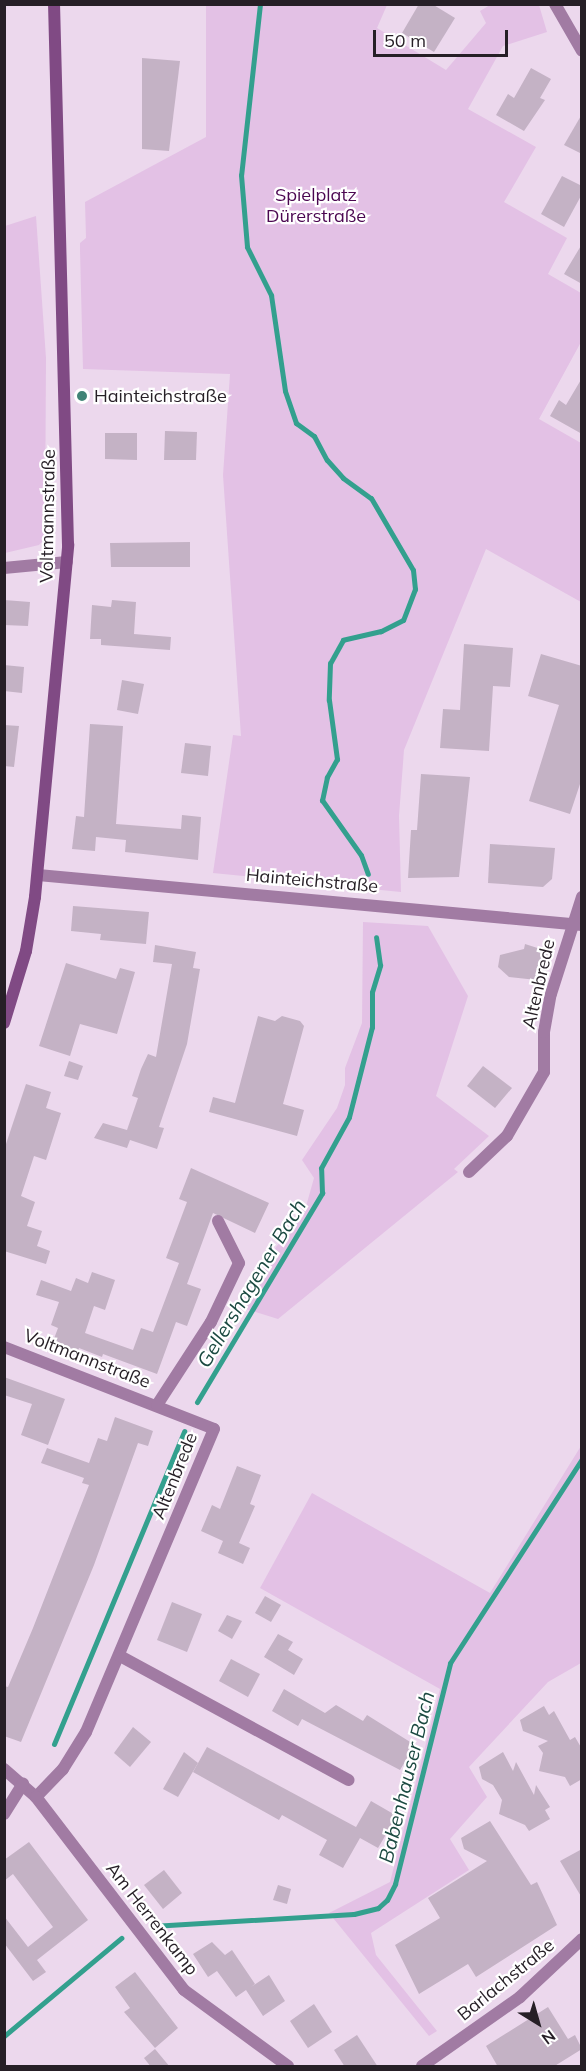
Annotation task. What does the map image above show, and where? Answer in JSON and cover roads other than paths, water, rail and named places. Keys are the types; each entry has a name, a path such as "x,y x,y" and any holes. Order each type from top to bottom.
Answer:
{"street":[{"name":"Voltmannstraße","path":"4,1023 27,943 38,875 67,562 68,457 58,233 54,4"},
{"path":"555,4 582,51"},
{"path":"4,568 67,562"},
{"name":"Hainteichstraße","path":"38,875 578,923"},
{"name":"Altenbrede","path":"469,1172 507,1136 544,1072 544,1032 551,994 578,923 582,897"},
{"path":"157,1405 211,1322 239,1263 218,1221"},
{"name":"Voltmannstraße","path":"4,1347 157,1405"},
{"name":"Altenbrede","path":"36,1797 63,1769 81,1741 120,1656 214,1429 157,1405"},
{"path":"120,1656 348,1780"},
{"name":"Am Herrenkamp","path":"4,1769 23,1783 36,1797 172,1977 209,2011 288,2067"},
{"path":"4,1814 23,1783"},
{"name":"Barlachstraße","path":"422,2067 520,1996 582,1939"},
{"path":"263,2067 273,2056"}],"waterway":[{"name":"Gellershagener Bach","path":"260,4 241,175 247,247 271,295 285,391 296,423 314,436 327,460 343,478 371,498 413,570 415,589 403,620 381,631 343,640 330,663 329,700 337,759 327,777 322,800 361,855 368,874"},
{"name":"Gellershagener Bach","path":"197,1402 322,1193 321,1168 349,1117 372,1027 372,992 380,965 376,937"},
{"name":"Gellershagener Bach","path":"54,1744 184,1431"},
{"name":"Babenhauser Bach","path":"152,1926 354,1914 378,1908 387,1900 395,1884 450,1663 582,1459"},
{"name":"Babenhauser Bach","path":"4,2036 121,1938"}],"place":[{"name":"Hainteichstraße","path":"82,396"}],"park label":[{"name":"Spielplatz Dürerstraße","path":"316,206"}]}
